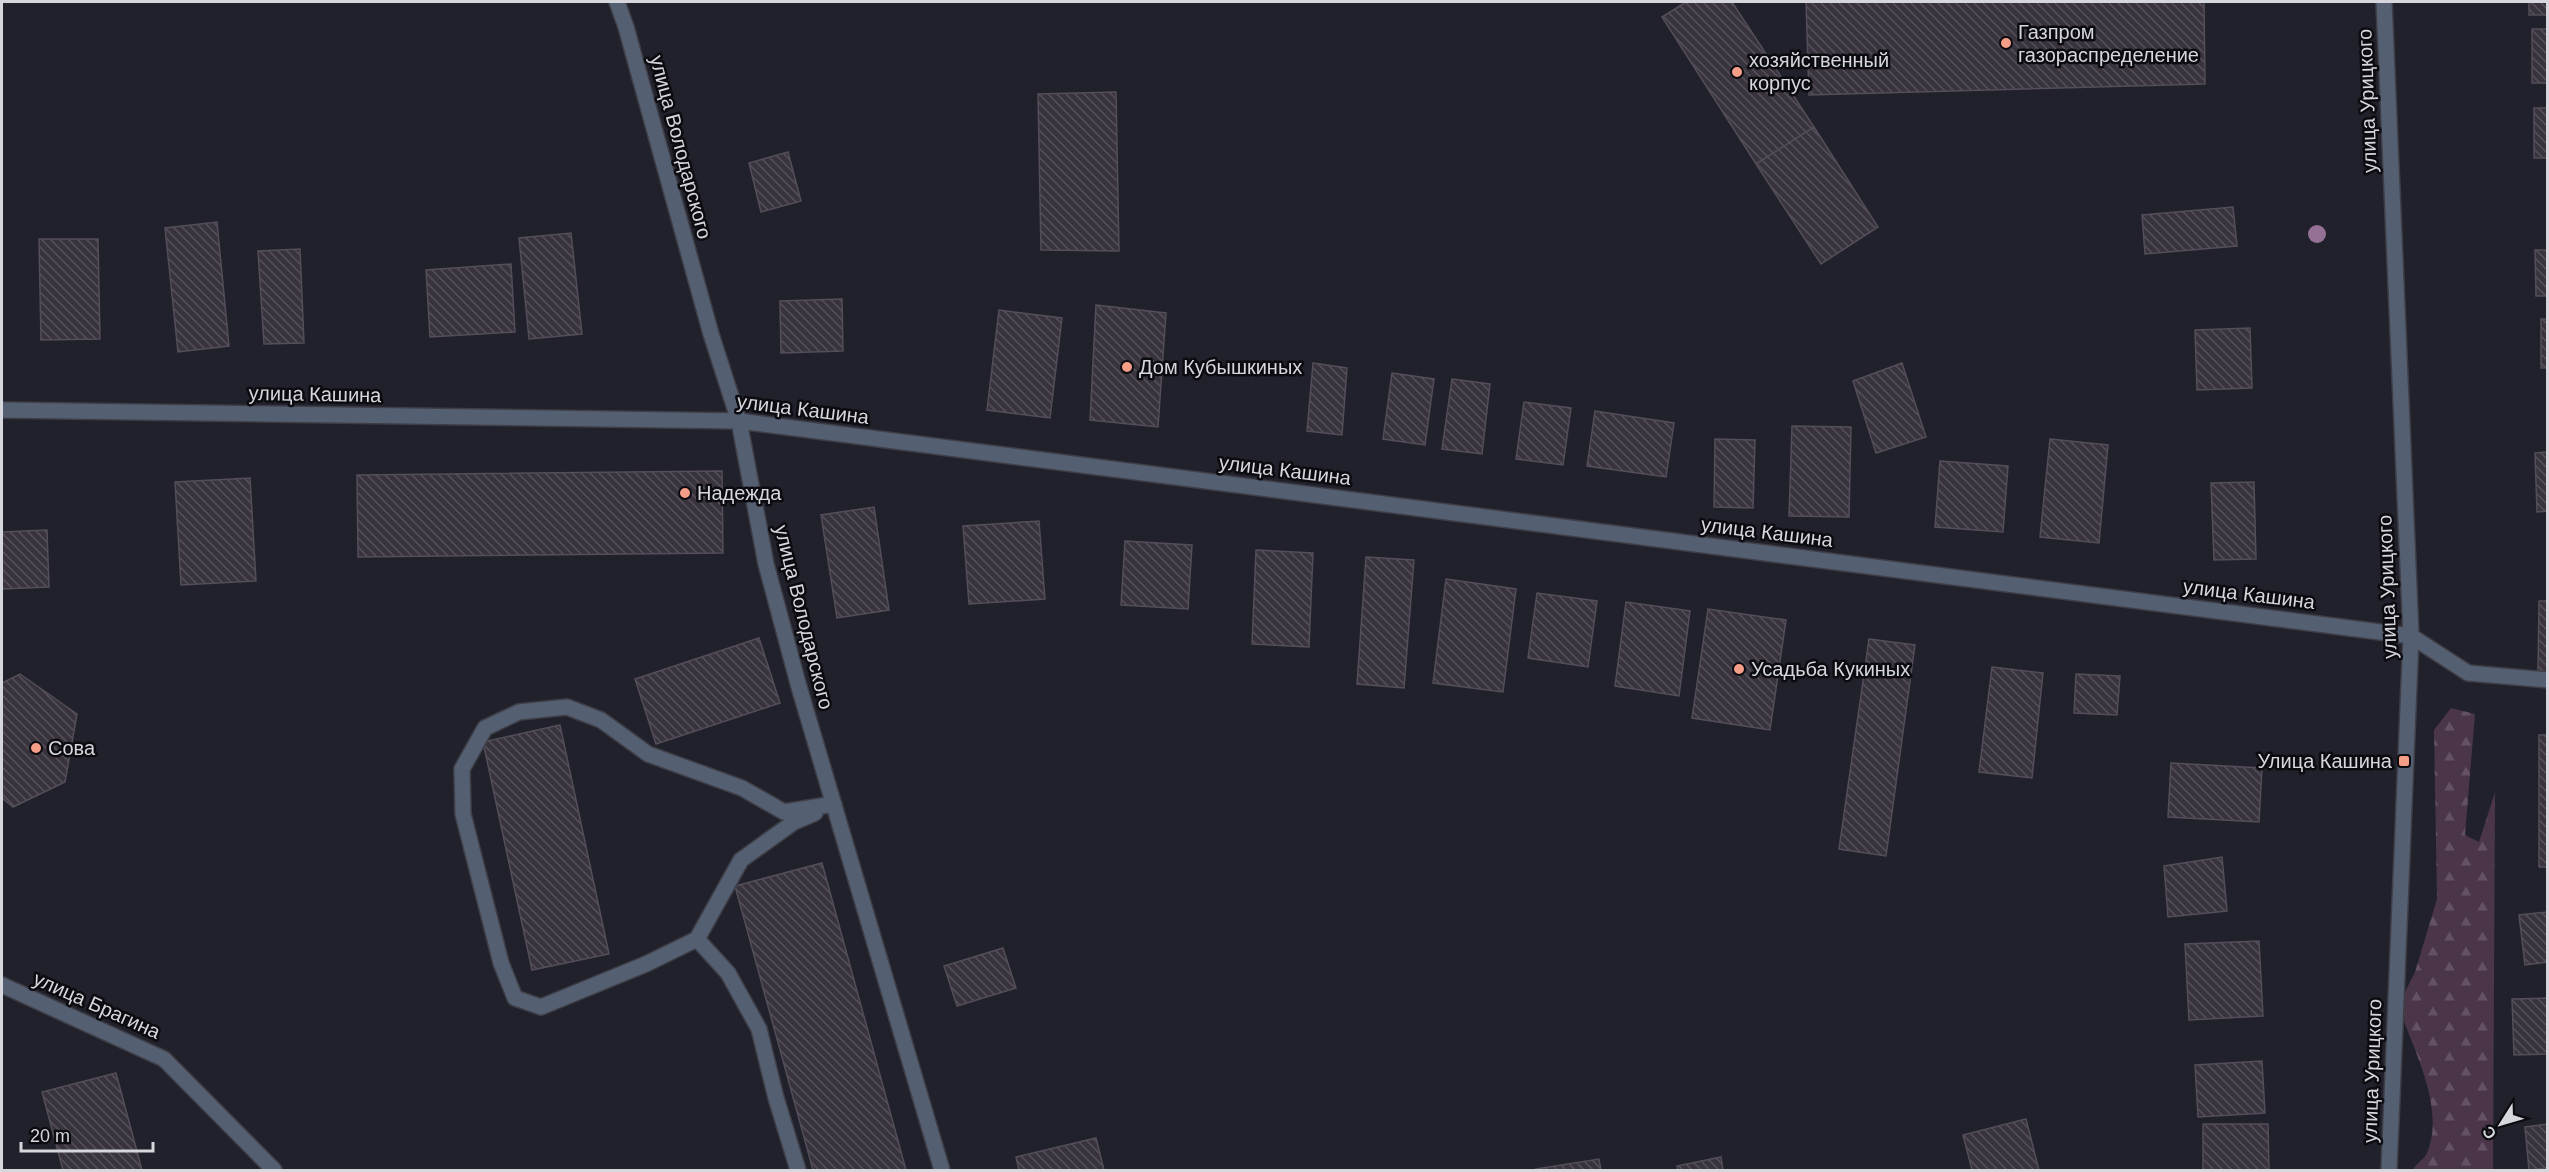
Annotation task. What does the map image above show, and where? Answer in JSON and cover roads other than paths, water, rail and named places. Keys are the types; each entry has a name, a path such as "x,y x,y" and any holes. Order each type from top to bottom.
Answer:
{"street":[{"name":"улица Володарского","path":"617,2 626,27 711,334 739,421 766,564 799,687 942,1170"},
{"name":"улица Урицкого","path":"2384,2 2411,636 2389,1170"},
{"name":"улица Кашина","path":"2,410 739,421 2411,636 2468,673 2547,680"},
{"path":"567,707 601,720 648,754 742,788 784,812 834,804 794,822 741,860 697,939 646,964 541,1007 515,998 501,963 463,814 462,769 485,728 519,712 567,707"},
{"path":"697,939 728,973 759,1029 776,1098 798,1170"},
{"name":"улица Брагина","path":"2,985 164,1059 274,1170"}],"place":[{"name":"Газпром газораспределение","path":"2006,43"},
{"name":"хозяйственный корпус","path":"1737,72"},
{"name":"Дом Кубышкиных","path":"1127,367"},
{"name":"Надежда","path":"685,493"},
{"name":"Усадьба Кукиных","path":"1739,669"},
{"name":"Сова","path":"36,748"},
{"name":"Улица Кашина","path":"2404,761"}]}
